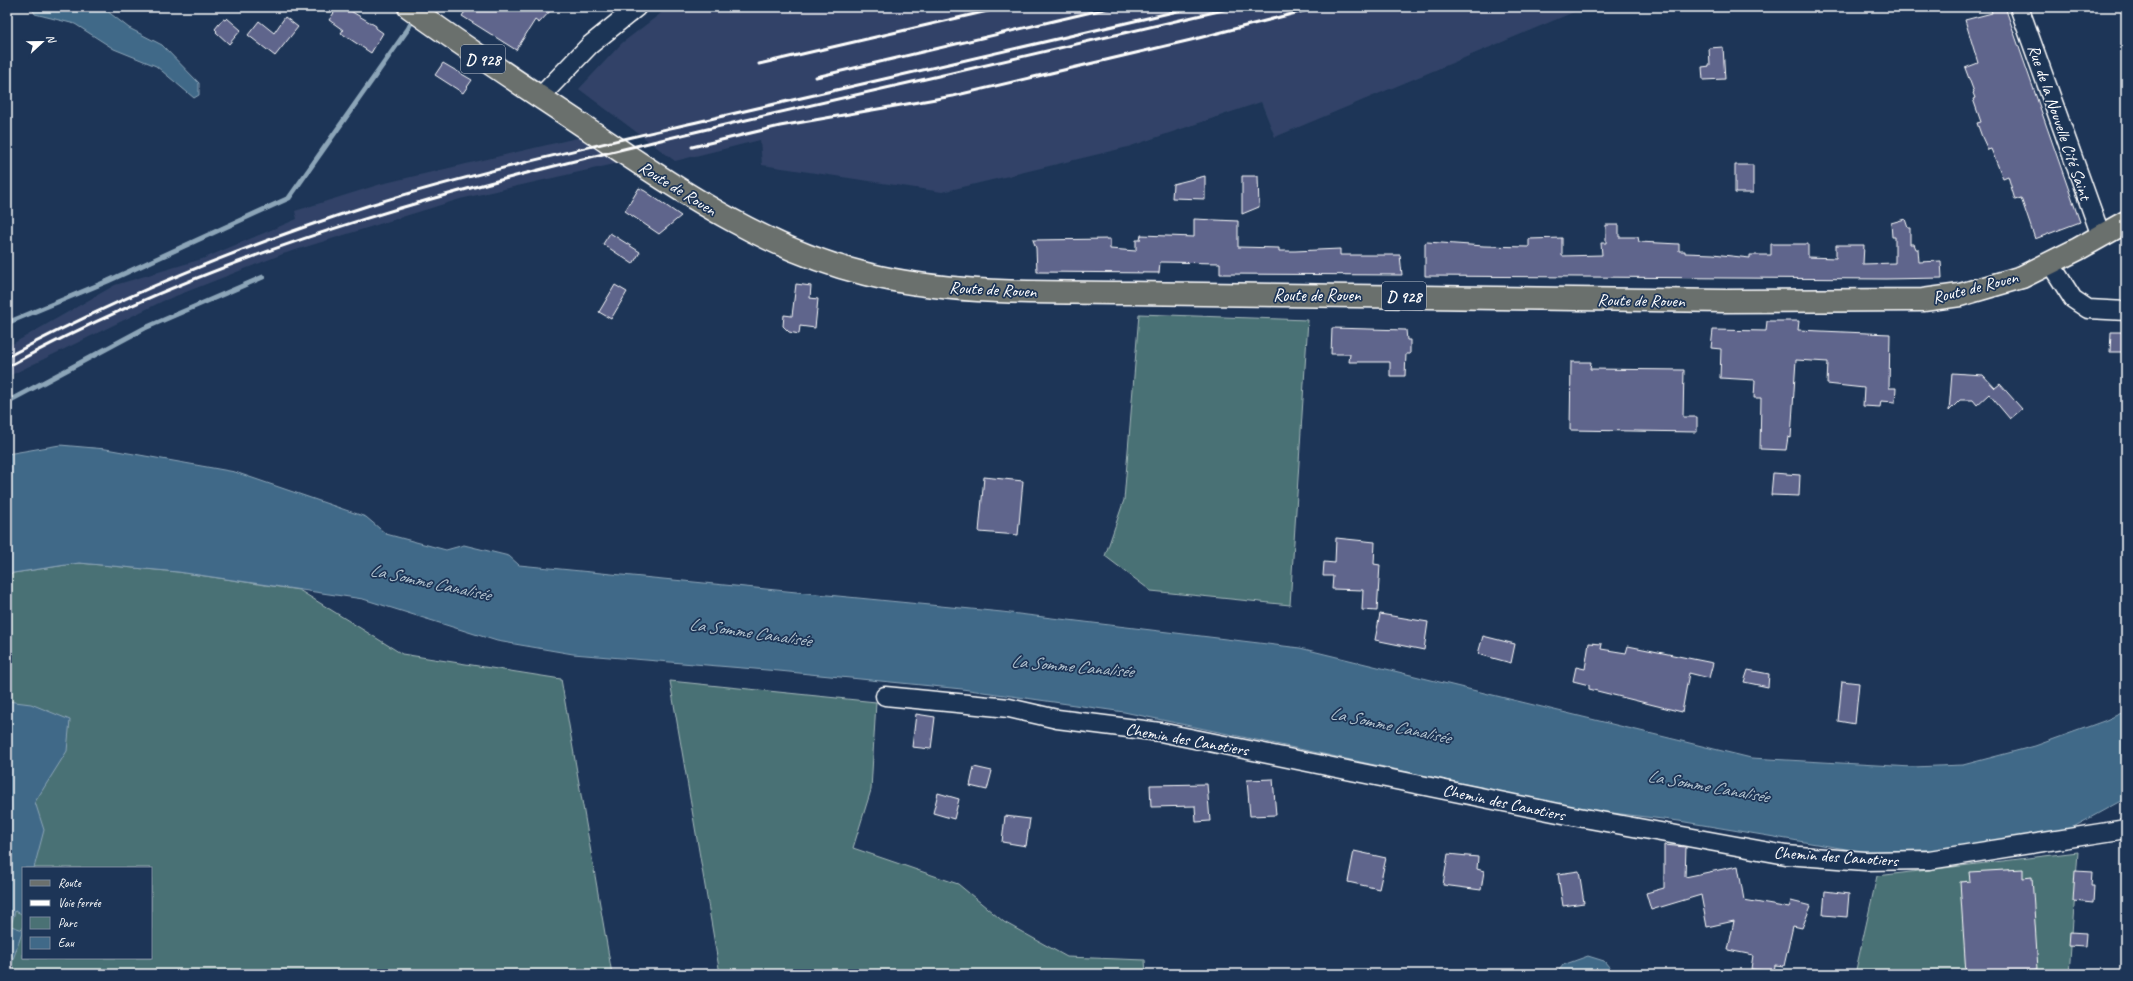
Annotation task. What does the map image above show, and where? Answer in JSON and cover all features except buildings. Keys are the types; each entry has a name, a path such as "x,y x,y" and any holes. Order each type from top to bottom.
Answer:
{"main road":[{"name":"Route de Rouen","path":"409,7 684,194 744,228 800,253 838,266 879,277 920,284 1058,292 1626,300 1892,301 1960,295 2022,277 2126,222"}],"street":[{"path":"540,97 590,45 637,7"},
{"name":"Rue de la Nouvelle Cité Saint","path":"2019,7 2101,236"},
{"path":"2050,263 2073,299 2088,308 2126,311"},
{"name":"Chemin des Canotiers","path":"885,696 1009,708 1057,719 1160,732 1573,816 1786,855 1865,861 1929,860 2126,828"}],"shaded area":[{"path":"669,7 1586,7 1275,137 1261,102 1128,147 942,192 762,165 760,140 675,161 579,89 622,43"},
{"path":"581,137 619,163 460,199 283,254 163,301 7,377 7,347 115,285 202,259 297,219 295,211 381,184"}],"green space":[{"path":"1139,314 1308,320 1290,605 1151,591 1105,556 1124,500"},
{"path":"79,563 178,572 299,590 402,654 561,679 612,974 7,974 7,574"},
{"path":"670,681 876,702 871,790 853,848 958,884 1004,922 1067,957 1145,960 1146,974 720,974"},
{"path":"2078,852 2069,974 1855,974 1877,876"}],"water":[{"path":"31,7 102,7 129,28 162,45 199,83 199,95 194,98 156,66 114,49 75,24 35,14"},
{"name":"La Somme Canalisée","path":"60,445 106,449 235,472 366,517 386,534 446,550 464,545 509,556 519,565 1002,612 1300,648 1751,758 1912,767 1963,765 2035,746 2104,721 2126,711 2126,798 2059,835 1906,855 1876,854 1679,821 1588,810 1124,712 962,689 779,671 573,654 497,641 363,599 178,572 79,563 7,574 7,454"},
{"path":"7,701 31,704 70,720 67,751 35,802 44,830 34,867 22,867 22,914 15,911 11,926 22,930 22,933 8,974"},
{"path":"1588,956 1604,961 1615,974 1556,974 1563,965"}],"waterway":[{"path":"7,323 108,281 289,198 408,29 414,17"},
{"path":"7,402 145,328 263,277"}],"railway":[{"path":"759,64 1005,7"},
{"path":"816,77 1113,7"},
{"path":"7,357 51,334 140,292 231,254 323,220 414,192 592,146 1195,7"},
{"path":"7,367 94,323 182,284 271,250 361,220 453,193 545,168 639,145 1236,7"},
{"path":"692,147 780,126 953,96 1191,40 1319,7"}]}
